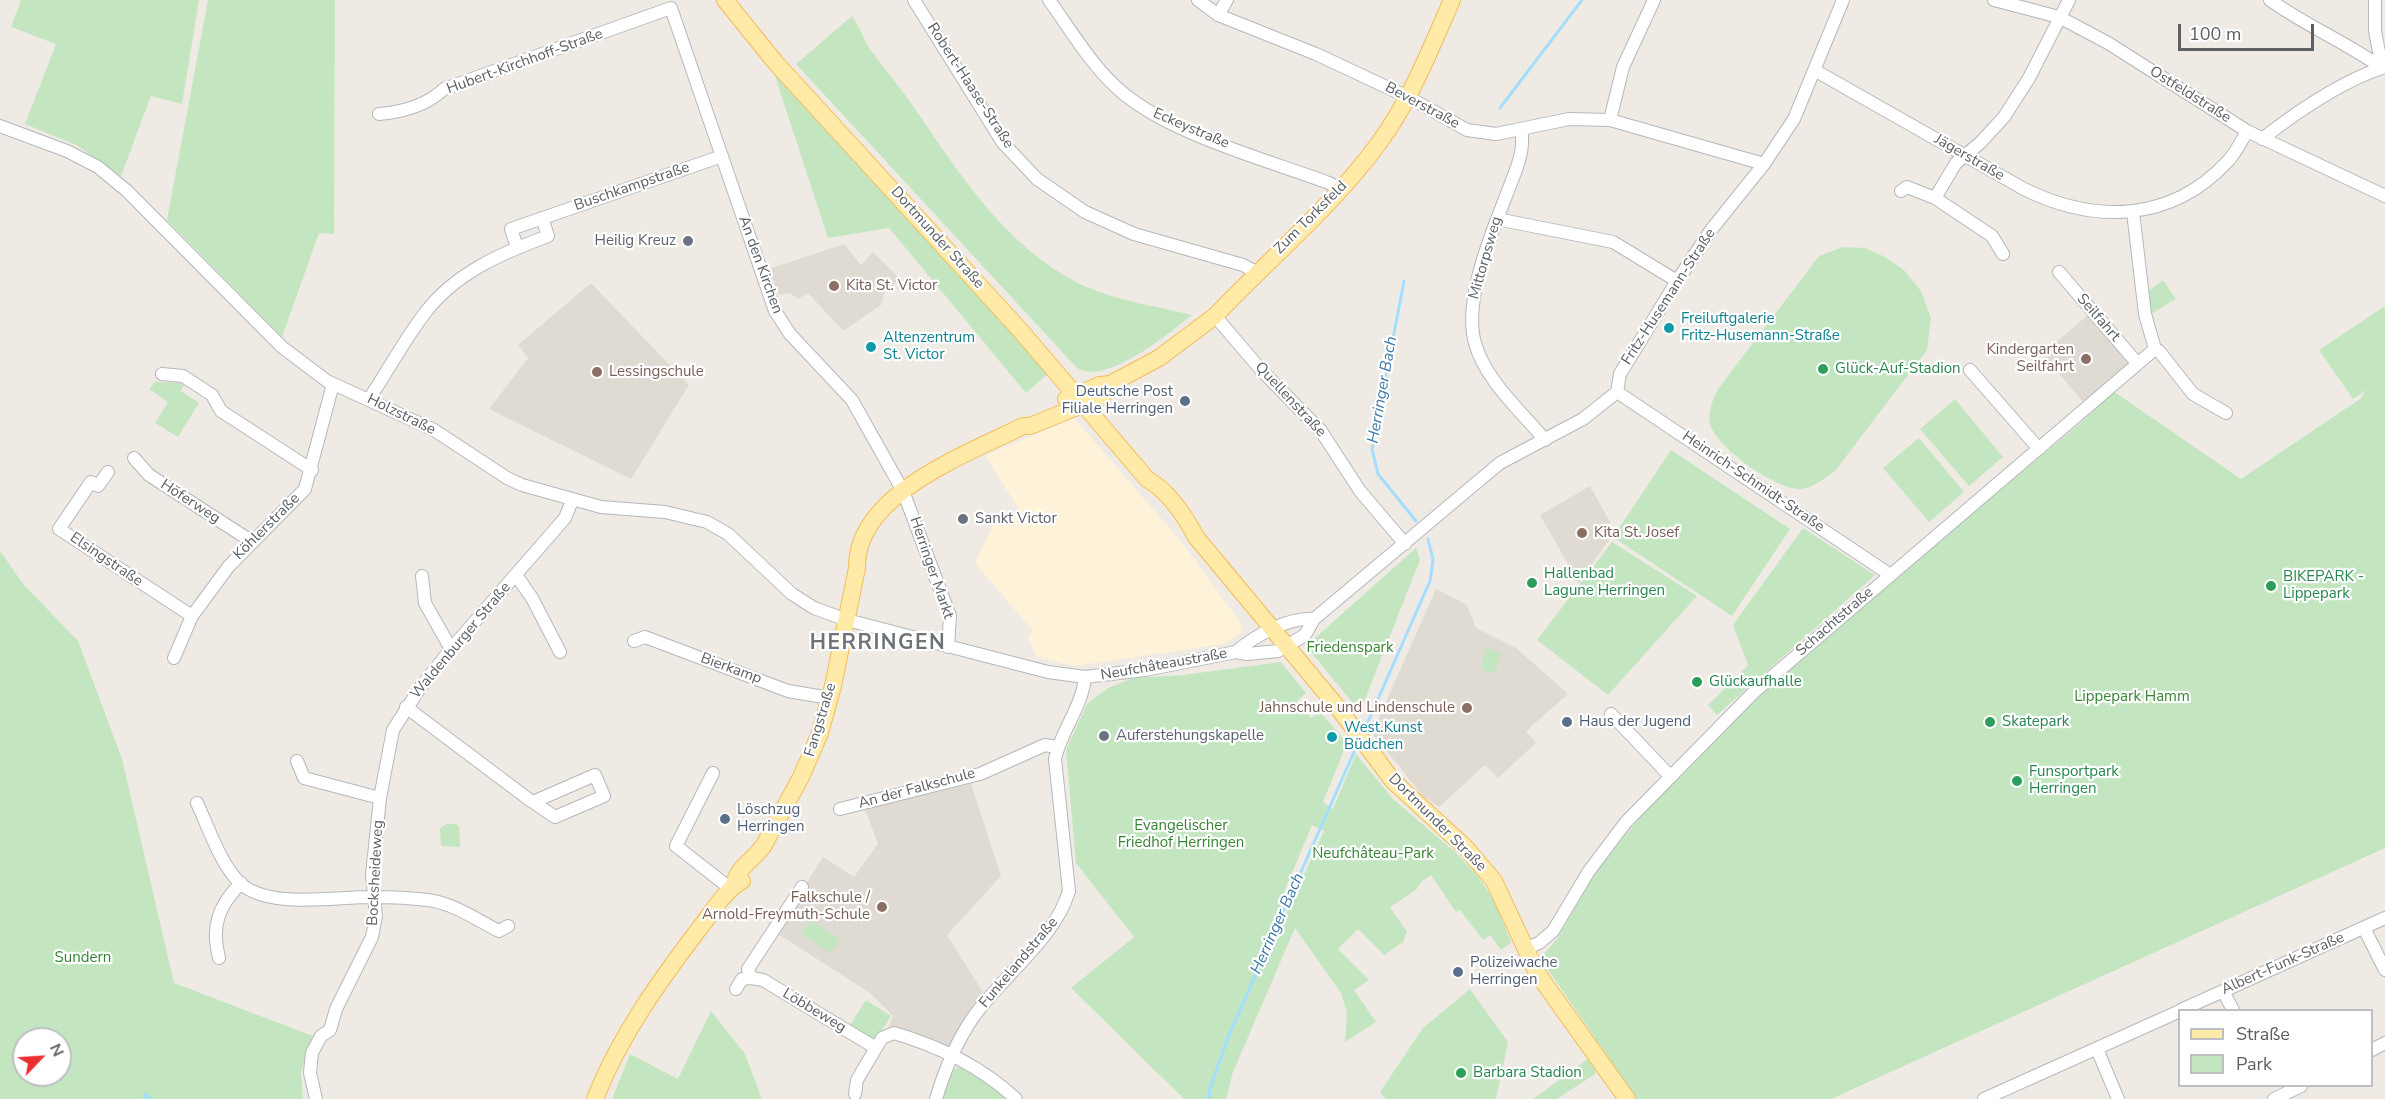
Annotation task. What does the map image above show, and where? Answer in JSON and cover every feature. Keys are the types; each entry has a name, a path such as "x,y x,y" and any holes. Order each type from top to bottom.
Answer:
{"main road":[{"name":"Dortmunder Straße","path":"725,0 775,62 988,294 1147,479 1161,489 1188,522 1196,537 1341,712 1393,782 1476,859 1502,896 1524,949 1537,973 1627,1099"},
{"name":"Zum Torksfeld","path":"1080,400 1102,397 1110,384 1159,358 1215,316 1340,189 1379,142 1408,97 1452,0"},
{"path":"897,497 933,472 1023,426 1026,420 1080,400"},
{"name":"Fangstraße","path":"595,1099 647,999 732,887 752,871 753,860 800,779 816,746 830,698 857,568 897,497"}],"street":[{"name":"Robert-Haase-Straße","path":"914,0 1003,143 1037,179 1085,212 1134,234 1243,265 1256,272"},
{"name":"Eckeystraße","path":"1049,0 1101,71 1135,102 1175,125 1340,189"},
{"name":"Beverstraße","path":"1198,0 1218,15 1316,54 1408,97 1467,130 1496,134 1569,119 1611,120 1764,164"},
{"path":"1218,15 1227,0"},
{"path":"1611,120 1623,67 1654,0"},
{"name":"Fritz-Husemann-Straße","path":"1617,392 1620,374 1677,281 1711,230 1764,164 1794,119 1816,71 1843,0"},
{"name":"Ostfeldstraße","path":"1994,0 2059,17 2117,49 2247,131 2385,196"},
{"path":"1935,198 1963,155 1980,143 2004,117 2030,78 2069,0"},
{"path":"2270,0 2315,30 2354,48 2384,68"},
{"path":"2375,0 2375,31 2384,68"},
{"name":"Hubert-Kirchhoff-Straße","path":"379,114 400,112 431,101 444,89 671,8"},
{"name":"An den Kirchen","path":"671,8 775,311 790,334 852,400 897,497"},
{"path":"2262,139 2307,106 2384,68"},
{"name":"Jägerstraße","path":"1816,71 2045,200 2084,211 2133,212 2152,208 2199,187 2228,161 2247,131"},
{"name":"Holzstraße","path":"0,126 67,151 98,167 127,190 282,347 312,372 333,384 434,430 507,478 572,501 610,508 665,512 707,522 728,534 792,594 814,608 847,620"},
{"name":"Mittorpsweg","path":"1521,130 1524,141 1521,154 1497,219 1473,300 1472,320 1475,343 1493,378 1545,440"},
{"name":"Buschkampstraße","path":"517,247 511,229 722,156"},
{"path":"1900,191 1907,187 1935,198 1992,236 2003,254"},
{"path":"2133,212 2145,314 2155,350 2159,351 2193,394 2226,413"},
{"path":"369,399 428,309 456,282 482,265 517,247 548,236 542,218"},
{"path":"1497,219 1613,242 1677,281"},
{"name":"Seilfahrt","path":"2060,272 2137,363"},
{"name":"Quellenstraße","path":"1215,316 1262,371 1321,431 1360,491 1405,544"},
{"name":"Schachtstraße","path":"1524,949 1539,943 1553,931 1590,871 1626,822 1755,692 1889,574 2155,350"},
{"path":"1970,370 2038,449"},
{"path":"162,374 183,376 212,395 221,411 312,470"},
{"name":"Köhlerstraße","path":"174,658 192,616 251,541 291,505 304,489 312,470 333,384"},
{"path":"1287,647 1305,635 1314,619 1500,463 1583,419 1617,392"},
{"name":"Heinrich-Schmidt-Straße","path":"1617,392 1889,574"},
{"name":"Höferweg","path":"134,458 149,476 251,541"},
{"name":"Elsingstraße","path":"108,472 98,486 91,482 59,529 192,616"},
{"name":"Herringer Markt","path":"897,497 913,517 950,616 948,646"},
{"name":"Waldenburger Straße","path":"406,707 451,649 565,518 572,501"},
{"name":"Waldenburger Straße","path":"516,575 532,598 560,652"},
{"path":"422,576 425,603 451,649"},
{"path":"1273,630 1306,619 1314,619"},
{"name":"Neufchâteaustraße","path":"847,620 1056,674 1085,677 1145,670 1236,652 1267,653 1287,647"},
{"name":"Neufchâteaustraße","path":"1236,652 1254,639 1273,630"},
{"name":"Bierkamp","path":"634,642 645,637 788,691 830,698"},
{"path":"1057,747 1079,705 1085,677"},
{"path":"406,707 533,802 555,817 604,796 595,775 533,802"},
{"name":"Bocksheideweg","path":"316,1099 310,1073 312,1053 321,1036 330,1030 336,1009 372,937 376,916 373,897 380,798 393,730 406,707"},
{"path":"1611,714 1670,776"},
{"name":"An der Falkschule","path":"840,809 980,774 1045,745 1057,747"},
{"name":"Funkelandstraße","path":"936,1099 952,1057 972,1018 1049,928 1067,897 1069,891 1055,759 1057,747"},
{"path":"297,761 304,778 380,798"},
{"path":"713,773 676,846 732,887"},
{"path":"196,803 231,871 241,884 255,893 279,898 317,900 373,897 431,900 449,905 499,931 508,926"},
{"path":"219,958 214,937 216,922 225,901 241,884"},
{"path":"736,988 742,979 751,978 748,969 802,887"},
{"name":"Albert-Funk-Straße","path":"2184,1009 2385,918"},
{"path":"2364,928 2385,970"},
{"name":"Löbbeweg","path":"751,978 763,980 876,1048"},
{"path":"2223,991 2233,1009"},
{"name":"Albert-Funk-Straße","path":"1984,1099 2178,1012"},
{"path":"855,1094 857,1080 882,1038 894,1034 952,1057 991,1077 1016,1099"},
{"path":"2097,1049 2118,1099"},
{"path":"2277,1095 2298,1087"}],"shaded area":[{"name":"Kita St. Victor","path":"844,244 861,265 873,252 900,279 884,293 881,305 843,331 808,293 798,299 790,293 779,295 769,269"},
{"name":"Lessingschule","path":"591,283 689,385 631,479 489,409 528,358 518,345"},
{"name":"Kindergarten Seilfahrt","path":"2088,315 2130,364 2084,403 2042,354"},
{"path":"1074,418 1184,545 1242,625 1241,633 1224,644 1074,666 1037,657 1028,637 1033,631 975,563 994,523 1012,513 1015,516 1021,512 985,456"},
{"name":"Kita St. Josef","path":"1590,486 1615,531 1579,583 1540,515"},
{"name":"Jahnschule und Lindenschule","path":"1436,589 1467,605 1476,628 1516,648 1568,694 1526,731 1536,743 1498,778 1485,765 1439,807 1423,796 1372,733"},
{"name":"Falkschule / Arnold-Freymuth-Schule","path":"971,784 1001,876 947,935 986,997 951,1055 886,1033 893,1016 870,993 775,932 823,857 854,877 878,844 865,809"}],"green space":[{"path":"21,0 199,0 182,104 151,96 121,176 76,145 25,124 56,44 11,27"},
{"path":"208,0 335,0 334,234 319,233 282,337 167,220"},
{"path":"852,16 872,52 966,181 1005,227 1027,248 1051,267 1091,289 1192,315 1153,345 1120,364 1104,370 1089,372 1077,368 796,64"},
{"path":"771,64 1052,370 1026,393 889,228 828,238"},
{"name":"Glück-Auf-Stadion","path":"1843,247 1865,248 1885,257 1904,270 1921,291 1931,318 1927,350 1835,471 1813,486 1803,489 1787,487 1748,465 1715,434 1709,420 1712,402 1718,389 1819,256"},
{"path":"2163,280 2176,299 2151,314 2146,293"},
{"name":"Lippepark Hamm","path":"2385,306 2385,848 1831,1099 1637,1099 1540,958 1557,939 1596,871 1661,792 1762,694 1884,587 2083,421 2113,391 2241,479 2360,399 2366,390 2353,399 2319,350"},
{"path":"155,382 185,383 181,391 199,403 178,437 155,423 168,402 149,389"},
{"path":"1955,399 2003,457 1969,486 1920,429"},
{"path":"1919,438 1964,492 1929,522 1883,468"},
{"path":"1671,450 1790,529 1732,616 1613,537"},
{"path":"1803,528 1875,575 1717,715 1708,705 1748,665 1733,625"},
{"path":"1612,542 1697,596 1608,695 1537,640"},
{"name":"Friedenspark","path":"1416,548 1420,560 1360,712 1306,646"},
{"name":"Sundern","path":"0,551 24,585 78,641 122,759 174,983 313,1036 301,1072 303,1099 0,1099"},
{"path":"1486,648 1501,653 1495,674 1480,669"},
{"name":"Evangelischer Friedhof Herringen","path":"1281,662 1306,693 1297,701 1311,718 1320,712 1347,743 1323,802 1333,809 1356,754 1393,799 1455,852 1477,875 1496,903 1511,943 1501,950 1490,935 1483,940 1460,910 1456,912 1431,875 1421,882 1416,890 1390,907 1407,932 1403,942 1384,955 1358,929 1338,949 1369,980 1354,990 1376,1022 1345,1042 1347,1012 1341,993 1295,928 1233,1072 1226,1099 1184,1099 1071,988 1134,937 1076,863 1066,750 1087,704 1108,688 1133,678 1183,675","holes":["1312,825 1324,831 1286,914 1279,904"]},
{"path":"447,824 456,824 459,827 460,847 441,846 440,828"},
{"path":"810,920 840,939 830,953 801,934"},
{"path":"1470,989 1508,1042 1496,1099 1386,1099 1380,1092 1423,1028"},
{"path":"866,1000 891,1016 879,1035 873,1039 852,1029 850,1025"},
{"path":"711,1011 745,1054 762,1099 612,1099 630,1054 678,1079"},
{"path":"1593,1055 1597,1061 1595,1074 1557,1099 1533,1099"},
{"path":"959,1067 989,1084 1007,1099 943,1099 950,1071"}],"waterway":[{"name":"Herringer Bach","path":"1500,108 1582,0"},
{"name":"Herringer Bach","path":"1404,281 1372,449 1378,474 1416,521"},
{"name":"Herringer Bach","path":"1367,724 1430,581 1433,559 1428,539"},
{"name":"Herringer Bach","path":"1209,1099 1210,1089 1228,1037 1354,752"},
{"path":"144,1099 146,1094 151,1099"}],"place":[{"name":"Heilig Kreuz","path":"688,241"},
{"name":"Kita St. Victor","path":"834,286"},
{"name":"Freiluftgalerie Fritz-Husemann-Straße","path":"1669,328"},
{"name":"Altenzentrum St. Victor","path":"871,347"},
{"name":"Kindergarten Seilfahrt","path":"2086,359"},
{"name":"Glück-Auf-Stadion","path":"1823,369"},
{"name":"Lessingschule","path":"597,372"},
{"name":"Deutsche Post Filiale Herringen","path":"1185,401"},
{"name":"Sankt Victor","path":"963,519"},
{"name":"Kita St. Josef","path":"1582,533"},
{"name":"Hallenbad Lagune Herringen","path":"1532,583"},
{"name":"BIKEPARK - Lippepark","path":"2271,586"},
{"name":"Glückaufhalle","path":"1697,682"},
{"name":"Jahnschule und Lindenschule","path":"1467,708"},
{"name":"Haus der Jugend","path":"1567,722"},
{"name":"Skatepark","path":"1990,722"},
{"name":"Auferstehungskapelle","path":"1104,736"},
{"name":"West.Kunst Büdchen","path":"1332,737"},
{"name":"Funsportpark Herringen","path":"2017,781"},
{"name":"Löschzug Herringen","path":"725,819"},
{"name":"Falkschule / Arnold-Freymuth-Schule","path":"882,907"},
{"name":"Polizeiwache Herringen","path":"1458,972"},
{"name":"Barbara Stadion","path":"1461,1073"}],"district":[{"name":"HERRINGEN","path":"878,644"}],"park label":[{"name":"Neufchâteau-Park","path":"1373,854"}]}
